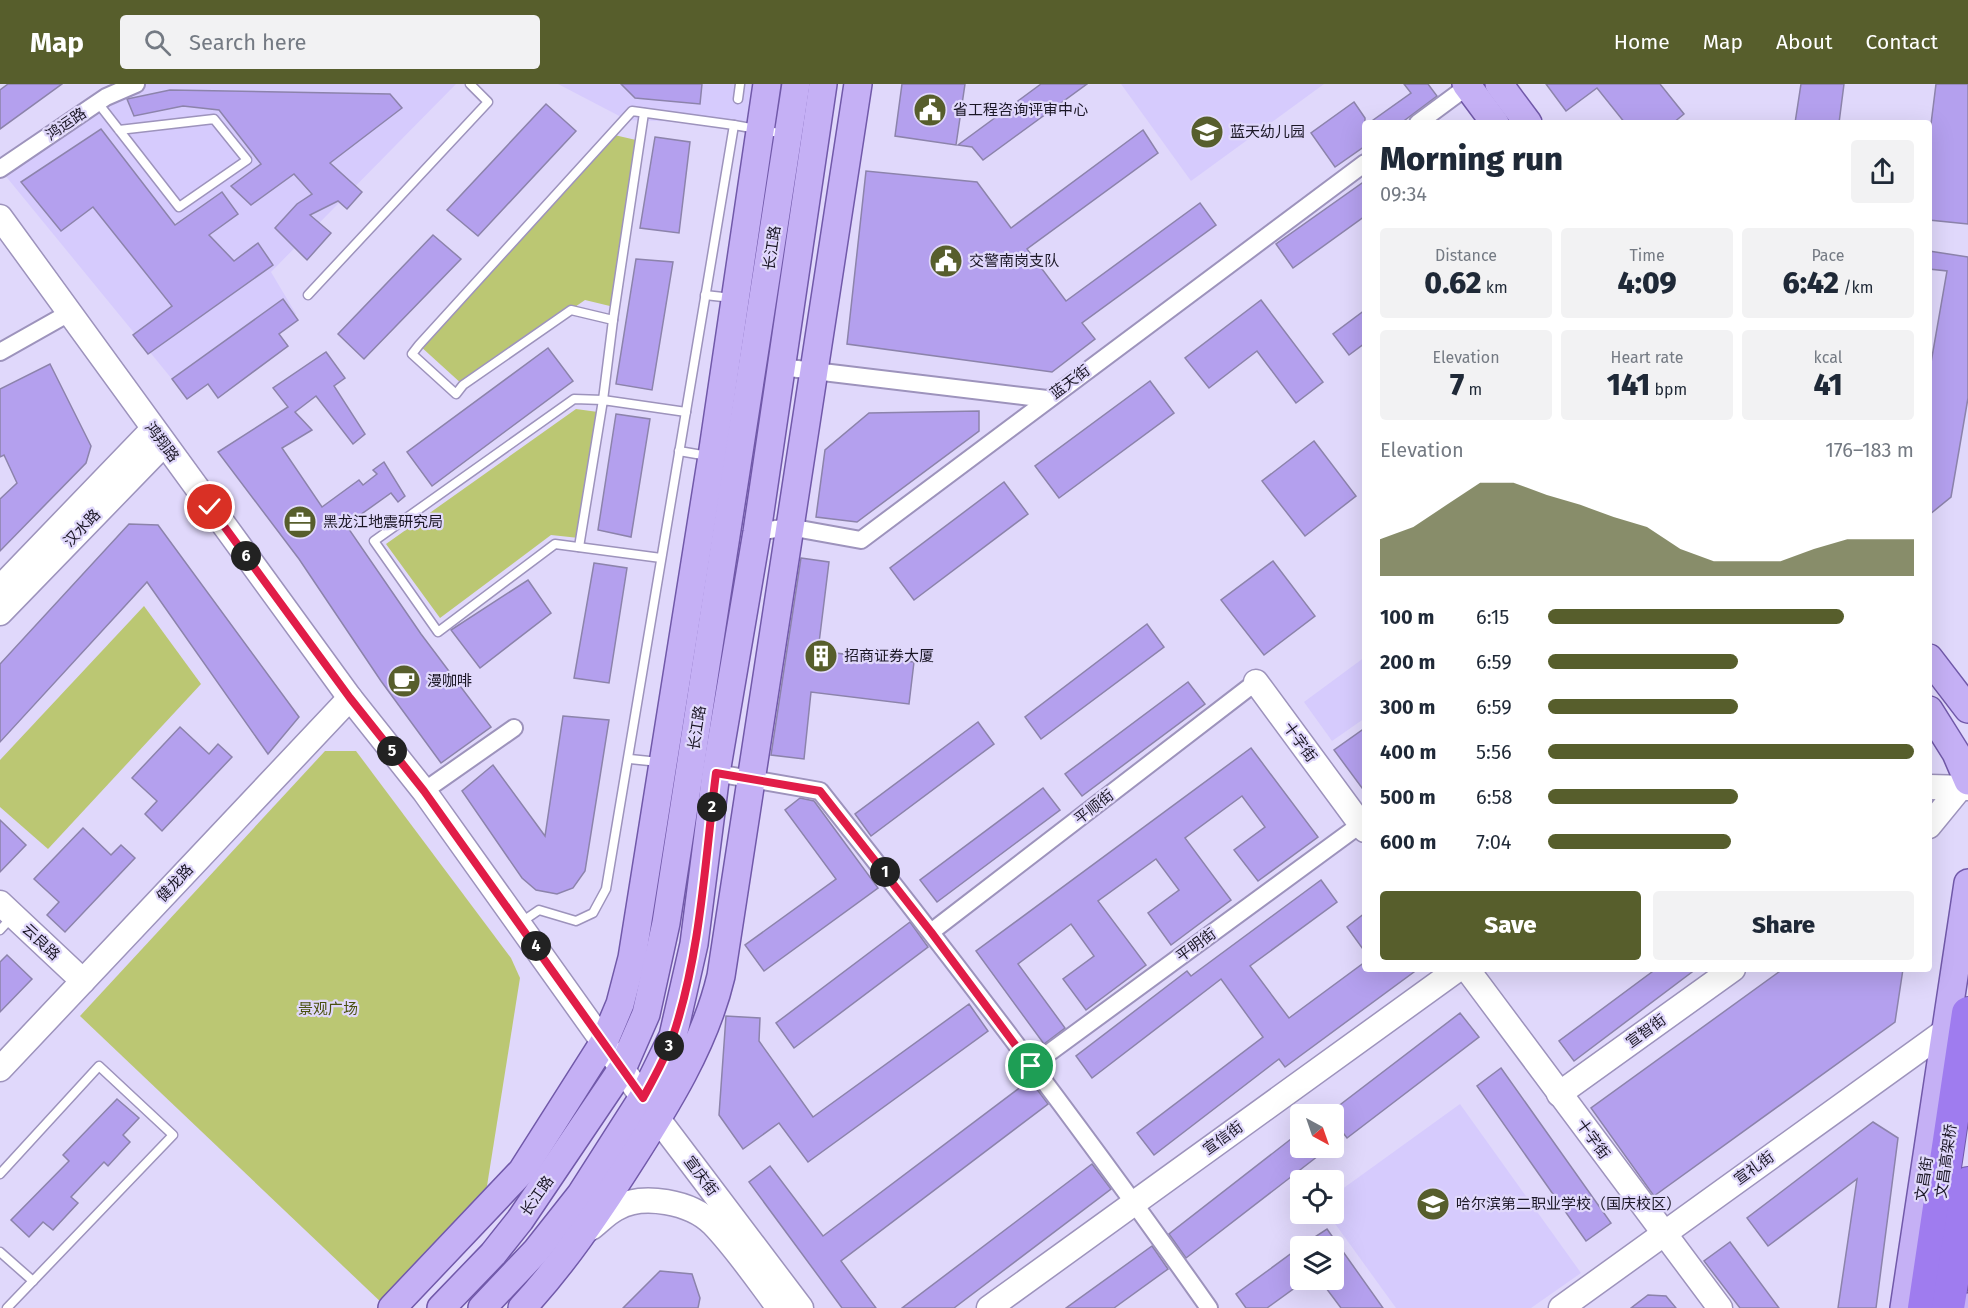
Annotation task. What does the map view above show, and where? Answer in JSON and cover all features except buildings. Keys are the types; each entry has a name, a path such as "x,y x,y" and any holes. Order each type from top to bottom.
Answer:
{"highway":[{"name":"文昌高架桥","path":"1924,1308 1958,1021"},
{"name":"文昌高架桥","path":"1948,1308 1968,1183"}],"main road":[{"path":"392,1308 522,1171 604,1042 620,1004 684,767 750,300 761,129 767,84"},
{"name":"长江路","path":"750,300 788,135 796,84"},
{"name":"长江路","path":"441,1308 493,1254 520,1220 622,1069 638,1035 654,990 684,767 757,532 823,84"},
{"path":"522,1308 584,1233 650,1108 704,1030 715,1003 789,527 816,371 858,84"},
{"path":"1499,84 1526,120"},
{"path":"1467,85 1493,120"},
{"path":"1932,662 1968,709"},
{"path":"1932,715 1956,753 1965,786"},
{"name":"长江路","path":"482,1308 553,1231 650,1108 683,999 694,944 684,767"},
{"name":"文昌街","path":"1904,1308 1958,1021 1961,943 1968,883"}],"street":[{"name":"鸿运路","path":"0,169 98,103 136,84"},
{"path":"1422,120 1467,85"},
{"name":"蓝天街","path":"757,532 789,527 861,540 1362,165"},
{"name":"鸿翔路","path":"0,217 350,698 424,791 604,1042"},
{"path":"0,352 69,314"},
{"path":"781,367 1047,399"},
{"name":"汉水路","path":"0,588 158,436"},
{"name":"汉水路","path":"0,613 158,436"},
{"name":"十字街","path":"1256,682 1362,826"},
{"name":"平顺街","path":"931,932 1256,682"},
{"name":"健龙路","path":"0,1069 350,698"},
{"path":"424,791 514,728"},
{"path":"684,767 820,791 931,932 1134,1202 1209,1308"},
{"path":"1932,787 1965,786"},
{"path":"1932,823 1965,786"},
{"name":"平明街","path":"1031,1066 1362,828"},
{"name":"云良路","path":"4,916 82,981"},
{"name":"宣信街","path":"989,1308 1454,972"},
{"name":"十字街","path":"1469,972 1720,1308"},
{"name":"宣智街","path":"1559,1094 1729,972"},
{"name":"宣礼街","path":"1561,1308 1958,1021"},
{"name":"宣庆街","path":"604,1042 650,1108 801,1308"},
{"path":"584,1233 618,1207 658,1200 684,1207 712,1224 779,1308"}],"lane":[{"path":"308,295 488,102 470,84"},
{"path":"738,99 740,84"},
{"path":"98,103 119,130 179,207 247,160 214,119 119,130"},
{"path":"613,321 571,310 463,385 456,394 412,354 632,111 761,129 788,135"},
{"path":"579,547 603,400 644,113"},
{"path":"520,923 539,910 576,921 593,913 606,889 630,759 661,558 734,125"},
{"path":"705,295 750,300"},
{"path":"661,558 555,544 438,632 374,541 574,399 603,400 686,412"},
{"path":"679,451 726,458"},
{"path":"630,759 684,767"},
{"path":"0,1174 99,1066 173,1135 7,1308"},
{"path":"0,1252 33,1281"}],"shaded area":[{"path":"138,84 456,84 271,272 296,314 185,395 4,174"},
{"path":"558,84 756,84 750,124 627,120"},
{"name":"蓝天幼儿园","path":"1121,84 1324,84 1191,181"},
{"path":"1362,659 1362,720 1332,741 1304,702"},
{"name":"哈尔滨第二职业学校（国庆校区）","path":"1460,1104 1581,1273 1531,1308 1396,1308 1335,1224 1344,1224 1344,1188"}],"green space":[{"path":"610,134 636,140 614,307 585,300 463,385 419,345"},
{"path":"576,409 598,412 579,538 551,535 440,618 386,544"},
{"path":"144,606 201,684 48,849 0,807 0,760"},
{"name":"景观广场","path":"325,751 356,751 511,958 520,978 487,1186 474,1210 384,1305 80,1016"}],"place":[{"name":"省工程咨询评审中心","path":"930,110"},
{"name":"蓝天幼儿园","path":"1207,132"},
{"name":"交警南岗支队","path":"946,261"},
{"name":"黑龙江地震研究局","path":"300,522"},
{"name":"招商证券大厦","path":"821,656"},
{"name":"漫咖啡","path":"404,681"},
{"name":"哈尔滨第二职业学校（国庆校区）","path":"1433,1204"}],"route":[{"path":"210,507 350,698 424,791 643,1098 673,1036 683,999 694,944 716,773 820,791 931,932 1031,1066"}]}
